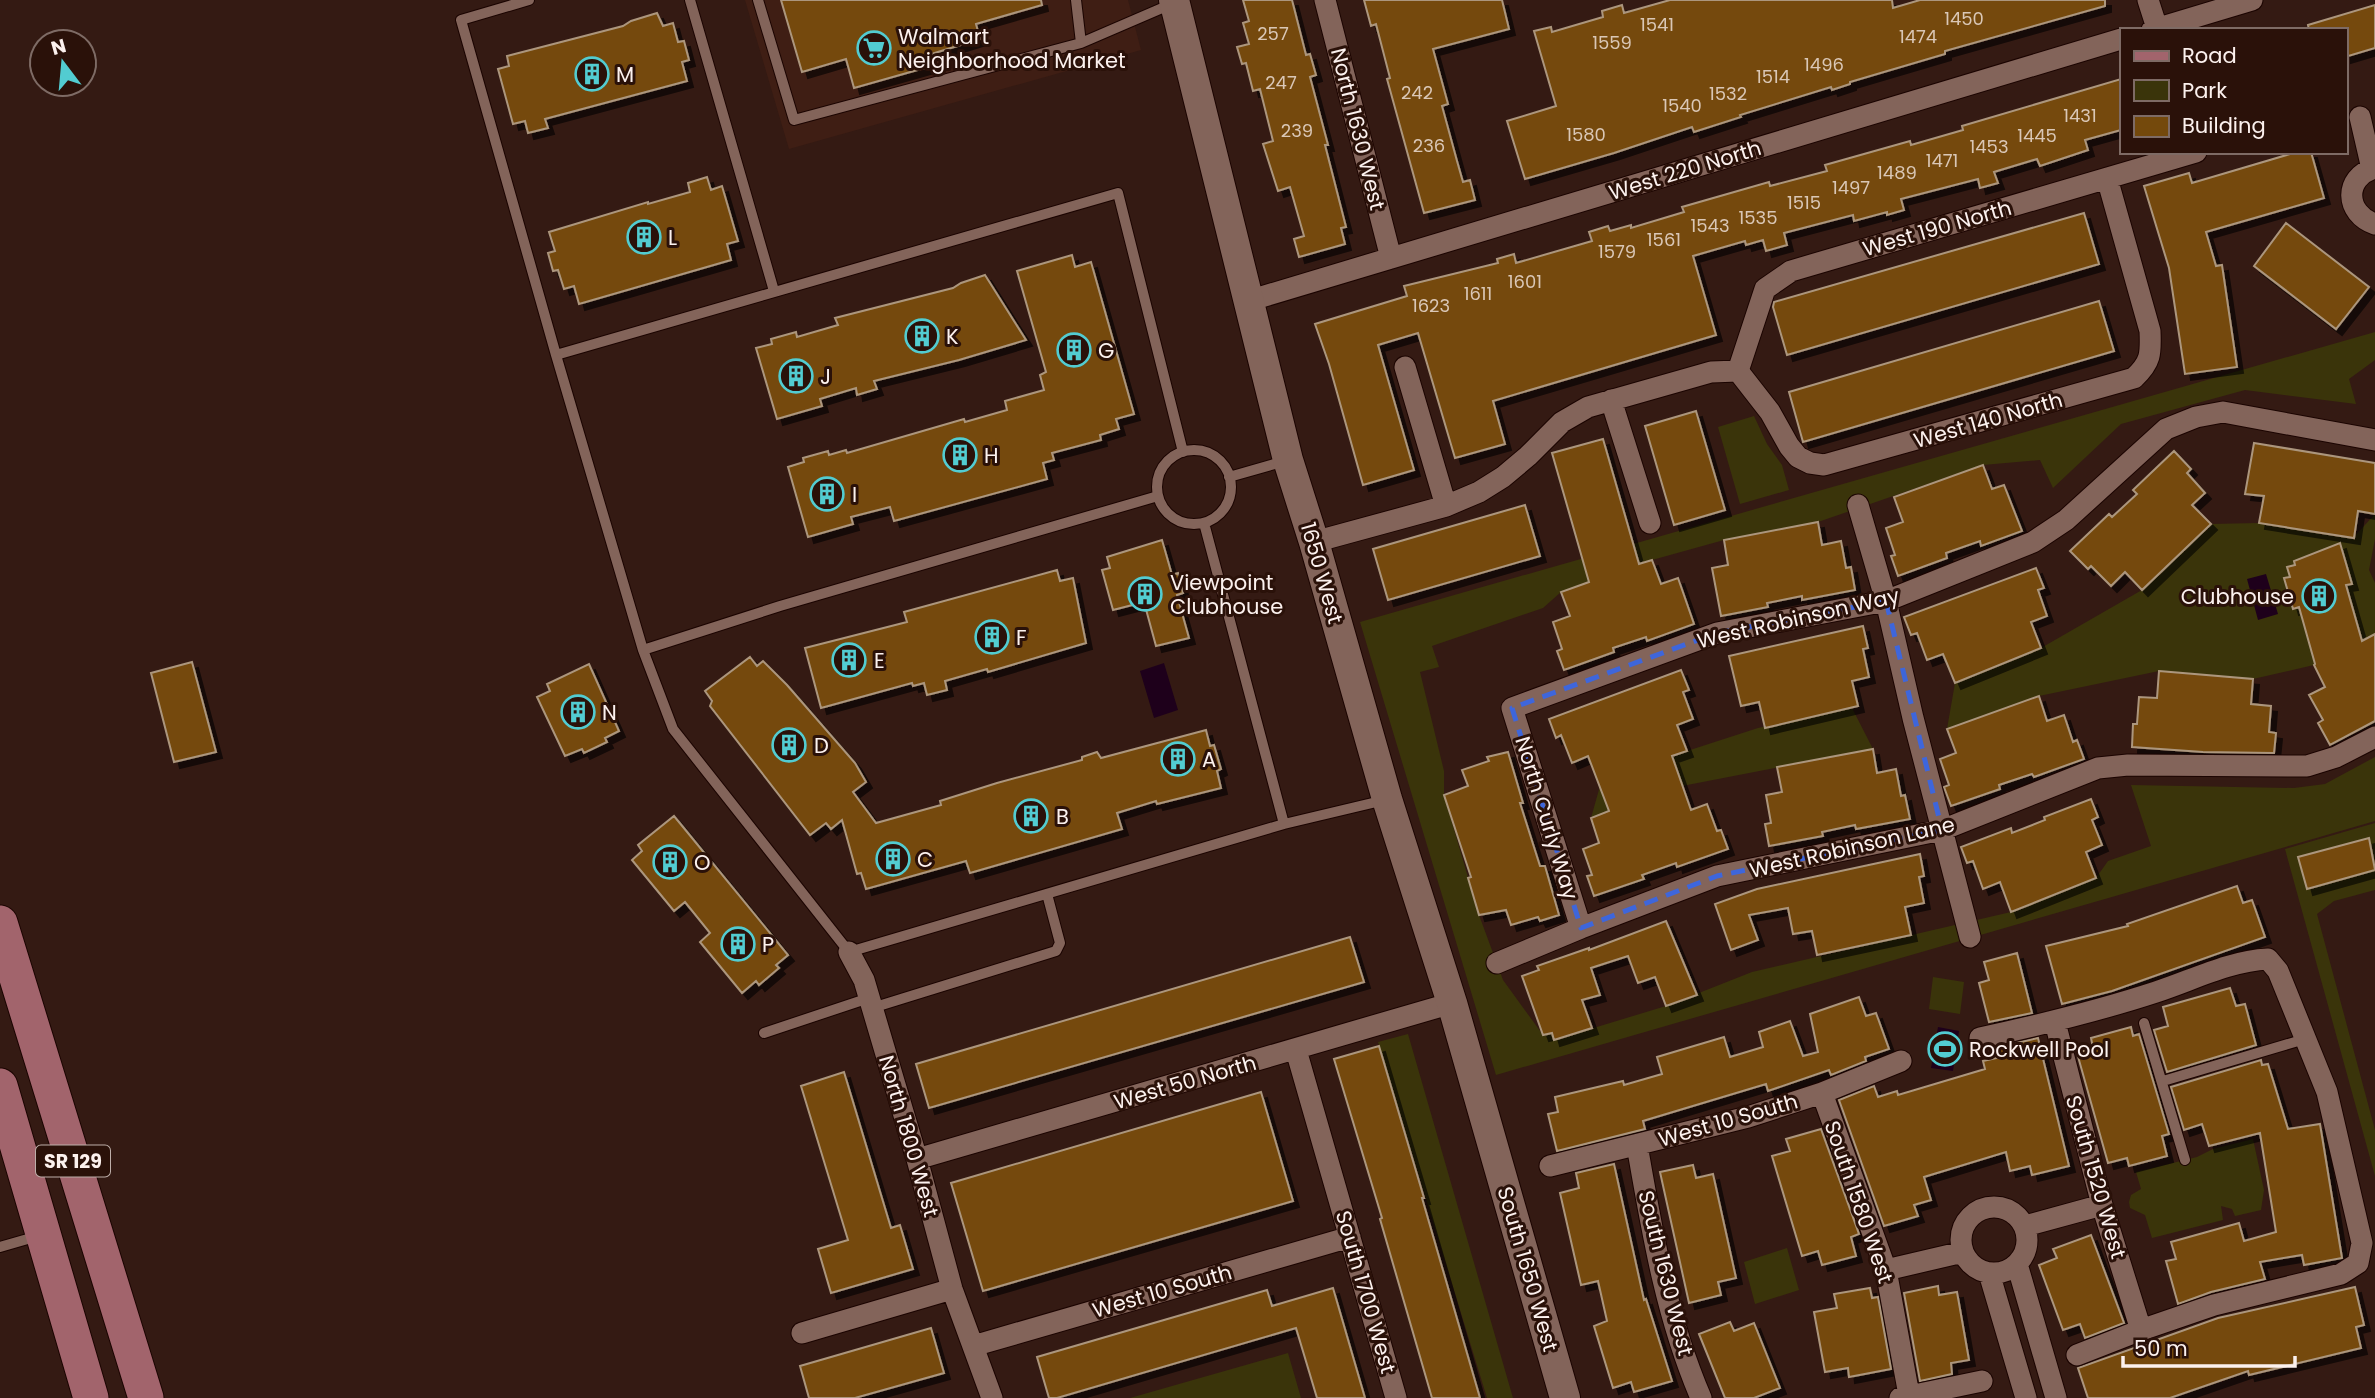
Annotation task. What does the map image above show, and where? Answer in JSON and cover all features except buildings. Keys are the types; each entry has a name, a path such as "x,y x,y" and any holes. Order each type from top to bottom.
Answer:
{"main road":[{"name":"SR 129","path":"0,923 146,1398"},
{"name":"SR 129","path":"0,1086 91,1398"}],"street":[{"name":"North 1630 West","path":"1325,0 1391,258"},
{"path":"2148,0 2155,28"},
{"path":"2158,28 2252,0"},
{"name":"1650 West","path":"1174,2 1288,460 1387,799 1452,1003 1491,1140"},
{"name":"West 220 North","path":"1248,300 2120,39"},
{"path":"2364,114 2373,168 2358,178 2352,192 2352,200 2360,216 2375,224"},
{"name":"West 190 North","path":"1738,371 1765,289 1791,271 2189,154"},
{"name":"West 140 North","path":"1738,371 1770,412 1798,457 1810,463 1824,464 1843,461 2134,378 2146,366 2151,352 2146,314 2107,178"},
{"path":"1405,368 1446,506"},
{"path":"1314,542 1446,506 1479,492 1503,477 1562,422 1588,407 1710,372 1738,371"},
{"path":"1611,400 1650,523"},
{"name":"West Robinson Way","path":"1512,708 1717,633 1886,601 2033,542 2066,520 2165,429 2196,417 2224,412 2375,440"},
{"path":"1858,505 1886,601 1970,937"},
{"name":"North Curly Way","path":"1512,708 1581,928"},
{"name":"West Robinson Lane","path":"1497,962 1717,876 1942,830 2098,768 2129,765 2307,766 2336,757 2375,737"},
{"name":"North 1800 West","path":"849,952 864,980 952,1289 992,1398"},
{"path":"1980,1038 2055,1022 2153,993 2227,967 2268,959 2278,971 2327,1092 2362,1243 2358,1262 2341,1274 2214,1305 2077,1355"},
{"name":"West 50 North","path":"917,1159 1452,1003"},
{"name":"South 1520 West","path":"2055,1022 2102,1205 2141,1330"},
{"name":"South 1700 West","path":"1296,1050 1396,1398"},
{"name":"West 10 South","path":"1550,1166 1710,1128 1822,1093 1901,1061"},
{"name":"South 1580 West","path":"1822,1093 1886,1270 1905,1397"},
{"name":"South 1650 West","path":"1491,1140 1565,1398"},
{"name":"South 1630 West","path":"1637,1145 1652,1232 1676,1333 1701,1398"},
{"path":"2025,1226 2102,1205"},
{"path":"1998,1207 2009,1210 2025,1226 2027,1246 2017,1264 1999,1273 1989,1273 1973,1266 1963,1252 1963,1229 1968,1219 1976,1212 1998,1207"},
{"name":"West 10 South","path":"973,1346 1350,1237"},
{"path":"1886,1270 1963,1252"},
{"path":"2017,1264 2056,1398"},
{"path":"1989,1273 2026,1398"},
{"path":"802,1333 952,1289"},
{"path":"1905,1397 1982,1381"}],"lane":[{"path":"529,0 461,20 643,650 673,729 849,952 1284,824 1387,799"},
{"path":"690,0 775,291"},
{"path":"758,0 794,120 1081,43 1174,2"},
{"path":"1076,0 1081,43"},
{"path":"556,355 1118,193 1183,452"},
{"path":"1195,450 1217,458 1229,477 1228,500 1223,510 1204,523 1194,524 1175,519 1167,513 1158,496 1158,478 1162,469 1175,455 1183,452 1195,450"},
{"path":"1229,477 1288,460"},
{"path":"643,650 741,618 1158,496"},
{"path":"1204,523 1284,824"},
{"path":"764,1033 1056,951 1060,943 1047,894"},
{"path":"2144,1023 2185,1160"},
{"path":"2163,1081 2305,1039"},
{"path":"0,1247 43,1235"}],"highlighted area":[{"path":"1886,601 1942,830 1717,876 1581,928 1512,708 1717,633"}],"shaded area":[{"path":"745,0 1128,0 1141,50 789,149"},
{"path":"2266,574 2278,614 2258,620 2247,579"},
{"path":"1164,663 1178,710 1154,718 1140,671"},
{"name":"Rockwell Pool","path":"1938,1027 1959,1031 1953,1071 1931,1068"}],"green space":[{"path":"2375,332 2375,360 2349,379 2356,404 2245,390 2121,424 2053,488 2040,460 1983,465 1818,522 1724,540 1652,560 1561,592 1543,608 1432,646 1439,667 1420,672 1444,771 1444,795 1479,915 1503,980 1543,1035 1552,1033 1554,1040 1666,1006 1752,972 2011,912 2096,878 2108,861 2151,846 2131,785 2294,788 2325,784 2375,757 2375,821 1496,1075 1360,622"},
{"path":"1754,416 1767,444 1782,465 1789,490 1740,504 1718,427"},
{"path":"2375,514 2375,539 2369,570 2375,583 2375,634 2314,665 2253,679 2159,671 2039,696 1947,729 1955,683 2041,648 2142,590 2211,524 2259,523 2353,538"},
{"path":"1852,708 1873,749 1682,786 1591,818 1600,786 1687,751 1758,728"},
{"path":"2375,823 2375,890 2334,901 2317,914 2375,1130 2375,1176 2285,849"},
{"path":"1933,977 1964,982 1960,1014 1929,1009"},
{"path":"1408,1034 1513,1398 1487,1398 1378,1042"},
{"path":"2253,1139 2264,1190 2261,1210 2235,1216 2232,1209 2221,1206 2223,1220 2152,1238 2145,1215 2130,1208 2131,1195 2141,1189 2136,1172 2197,1157 2213,1149"},
{"path":"1787,1248 1799,1290 1755,1304 1744,1262"},
{"path":"1288,1353 1301,1398 1130,1398"}],"place":[{"name":"Walmart Neighborhood Market","path":"874,48"},
{"name":"M","path":"592,74"},
{"name":"L","path":"644,237"},
{"name":"K","path":"922,336"},
{"name":"G","path":"1074,350"},
{"name":"J","path":"796,376"},
{"name":"H","path":"960,455"},
{"name":"I","path":"827,494"},
{"name":"Viewpoint Clubhouse","path":"1145,594"},
{"name":"Clubhouse","path":"2319,596"},
{"name":"F","path":"992,637"},
{"name":"E","path":"849,660"},
{"name":"N","path":"578,712"},
{"name":"D","path":"789,745"},
{"name":"A","path":"1178,759"},
{"name":"B","path":"1031,816"},
{"name":"C","path":"893,859"},
{"name":"O","path":"670,862"},
{"name":"P","path":"738,944"},
{"name":"Rockwell Pool","path":"1945,1049"}]}
